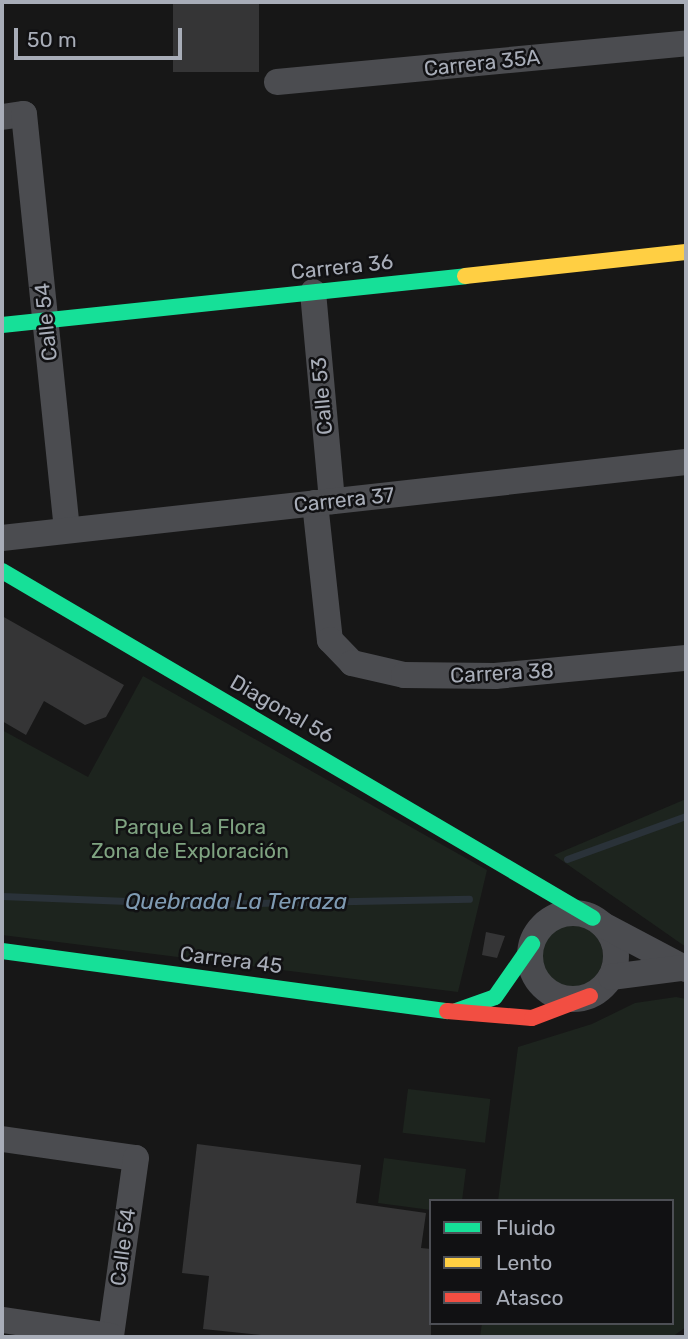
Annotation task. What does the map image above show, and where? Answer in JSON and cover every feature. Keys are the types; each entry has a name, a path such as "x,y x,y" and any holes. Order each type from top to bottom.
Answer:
{"street":[{"name":"Carrera 35A","path":"277,82 686,43"},
{"name":"Calle 54","path":"13,116 46,320 67,530"},
{"name":"Carrera 36","path":"2,325 686,252"},
{"name":"Calle 53","path":"313,292 330,640"},
{"name":"Carrera 37","path":"2,538 686,462"},
{"name":"Diagonal 56","path":"2,571 542,883 598,921"},
{"name":"Carrera 38","path":"330,640 352,663 404,674 495,676 686,658"},
{"path":"542,883 547,898 538,934 533,972 550,993 563,999 590,996 611,977 686,969"},
{"path":"538,934 570,913 598,921 686,969"},
{"path":"598,921 616,949 611,977"},
{"name":"Carrera 45","path":"456,1010 495,997 538,934"},
{"name":"Carrera 45","path":"2,951 532,1018 590,996"},
{"name":"Calle 54","path":"2,1139 136,1158 111,1336"},
{"path":"2,1320 111,1336"}],"green space":[{"name":"Parque La Flora Zona de Exploración","path":"143,676 487,870 458,992 2,935 2,730 88,777"},
{"path":"686,799 686,947 554,855"},
{"path":"572,925 594,934 603,956 594,978 572,987 550,978 541,956 550,934"},
{"path":"676,997 686,999 686,1327 672,1337 480,1337 482,1325 674,1325 674,1199 498,1199 518,1047 592,1024 635,1003"},
{"path":"408,1089 490,1099 485,1143 403,1133"},
{"path":"384,1158 466,1169 462,1199 429,1199 429,1210 378,1203"}],"building":[{"path":"173,2 259,2 259,72 173,72"},
{"path":"2,616 124,685 106,717 85,725 44,701 26,735 2,721"},
{"path":"486,932 505,936 497,958 482,955"},
{"path":"197,1144 361,1165 356,1203 426,1213 421,1248 429,1249 431,1337 279,1337 203,1329 209,1276 182,1273"}],"waterway":[{"name":"Quebrada La Terraza","path":"567,859 686,816"},
{"name":"Quebrada La Terraza","path":"2,896 202,904 469,899"}],"traffic: fast":[{"path":"2,325 465,276"},
{"path":"2,571 593,918"},
{"path":"456,1011 495,997 532,944"},
{"path":"2,951 447,1011"}],"traffic: slow":[{"path":"465,276 686,252"}],"traffic: jam":[{"path":"447,1011 532,1018 590,996"}]}
